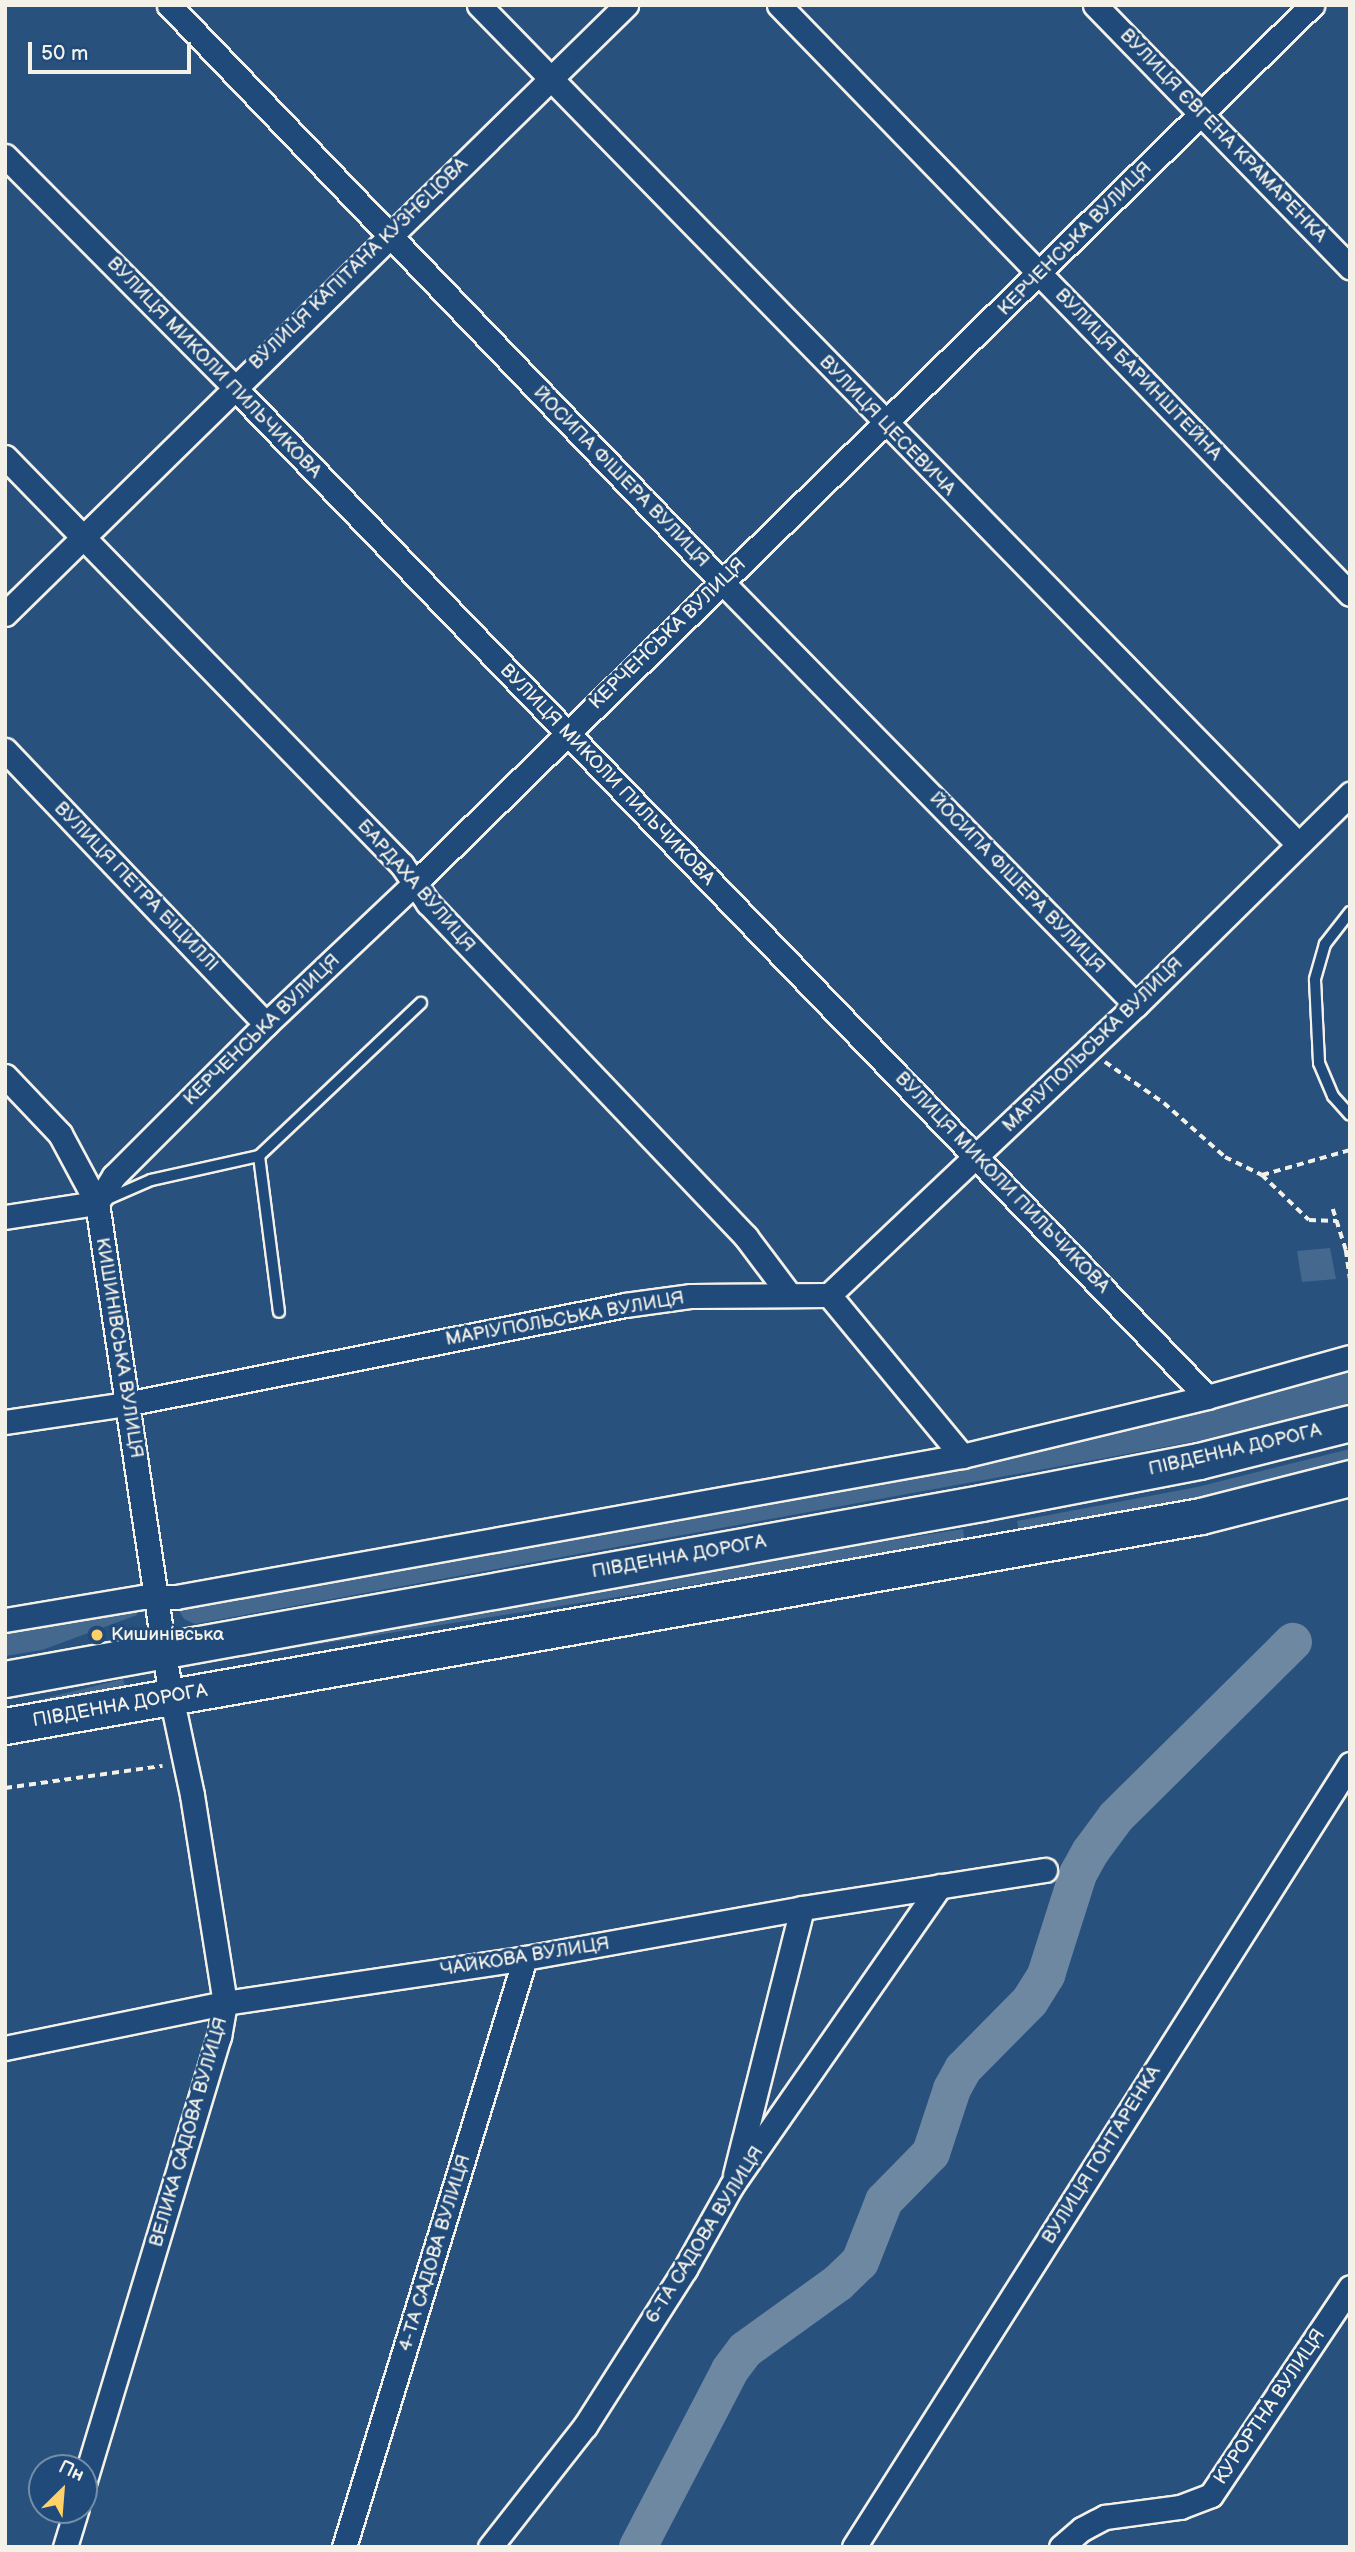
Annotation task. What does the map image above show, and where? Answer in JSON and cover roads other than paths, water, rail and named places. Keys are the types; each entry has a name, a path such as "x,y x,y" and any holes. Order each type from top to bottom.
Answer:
{"main road":[{"name":"ПІВДЕННА ДОРОГА","path":"5,1679 981,1503 1199,1461 1350,1423"},
{"name":"ПІВДЕННА ДОРОГА","path":"5,1726 1201,1516 1350,1478"},
{"path":"981,1503 989,1554"}],"street":[{"name":"ЙОСИПА ФІШЕРА ВУЛИЦЯ","path":"169,5 721,581 1136,1005"},
{"name":"ВУЛИЦЯ ЦЕСЕВИЧА","path":"479,5 1298,845"},
{"name":"ВУЛИЦЯ КАПІТАНА КУЗНЄЦОВА","path":"5,614 625,5"},
{"name":"ВУЛИЦЯ БАРИНШТЕЙНА","path":"779,5 1350,594"},
{"name":"ВУЛИЦЯ ЄВГЕНА КРАМАРЕНКА","path":"1095,5 1350,267"},
{"name":"КЕРЧЕНСЬКА ВУЛИЦЯ","path":"97,1203 119,1170 266,1024 414,884 721,581 1041,274 1312,5"},
{"name":"ВУЛИЦЯ МИКОЛИ ПИЛЬЧИКОВА","path":"5,156 234,387 1207,1397"},
{"name":"БАРДАХА ВУЛИЦЯ","path":"5,457 402,865 428,903 746,1237 788,1293"},
{"name":"ВУЛИЦЯ ПЕТРА БІЦИЛЛІ","path":"5,750 266,1024"},
{"name":"МАРІУПОЛЬСЬКА ВУЛИЦЯ","path":"5,1422 126,1404 625,1305 691,1296 788,1293 828,1295 1136,1005 1350,794"},
{"name":"КИШИНІВСЬКА ВУЛИЦЯ","path":"5,1076 60,1134 97,1203 165,1649"},
{"path":"5,1217 97,1203"},
{"path":"828,1295 962,1456"},
{"path":"5,1620 158,1597 176,1597 962,1456 1207,1397 1350,1357"},
{"name":"ВЕЛИКА САДОВА ВУЛИЦЯ","path":"93,2454 219,2036 225,2003 165,1649"},
{"name":"ВУЛИЦЯ ГОНТАРЕНКА","path":"854,2547 1350,1764"},
{"name":"ЧАЙКОВА ВУЛИЦЯ","path":"5,2048 225,2003 525,1958 802,1908 1045,1870"},
{"name":"6-ТА САДОВА ВУЛИЦЯ","path":"490,2547 585,2426 685,2269 733,2185 940,1886"},
{"path":"733,2185 802,1908"},
{"name":"4-ТА САДОВА ВУЛИЦЯ","path":"344,2547 525,1958"},
{"name":"КУРОРТНА ВУЛИЦЯ","path":"1061,2547 1082,2529 1105,2517 1180,2507 1211,2495 1350,2287"},
{"path":"65,2547 72,2524"}],"lane":[{"path":"1350,912 1325,944 1315,980 1319,1063 1334,1096 1350,1115"},
{"path":"97,1203 151,1180 259,1156 421,1003"},
{"path":"259,1156 279,1312"}],"waterway":[{"path":"638,2547 730,2370 745,2350 838,2283 860,2262 884,2201 931,2153 952,2089 963,2069 1030,2001 1046,1975 1078,1874 1091,1851 1116,1817 1293,1642"}],"place":[{"name":"Кишинівська","path":"97,1635"}]}
